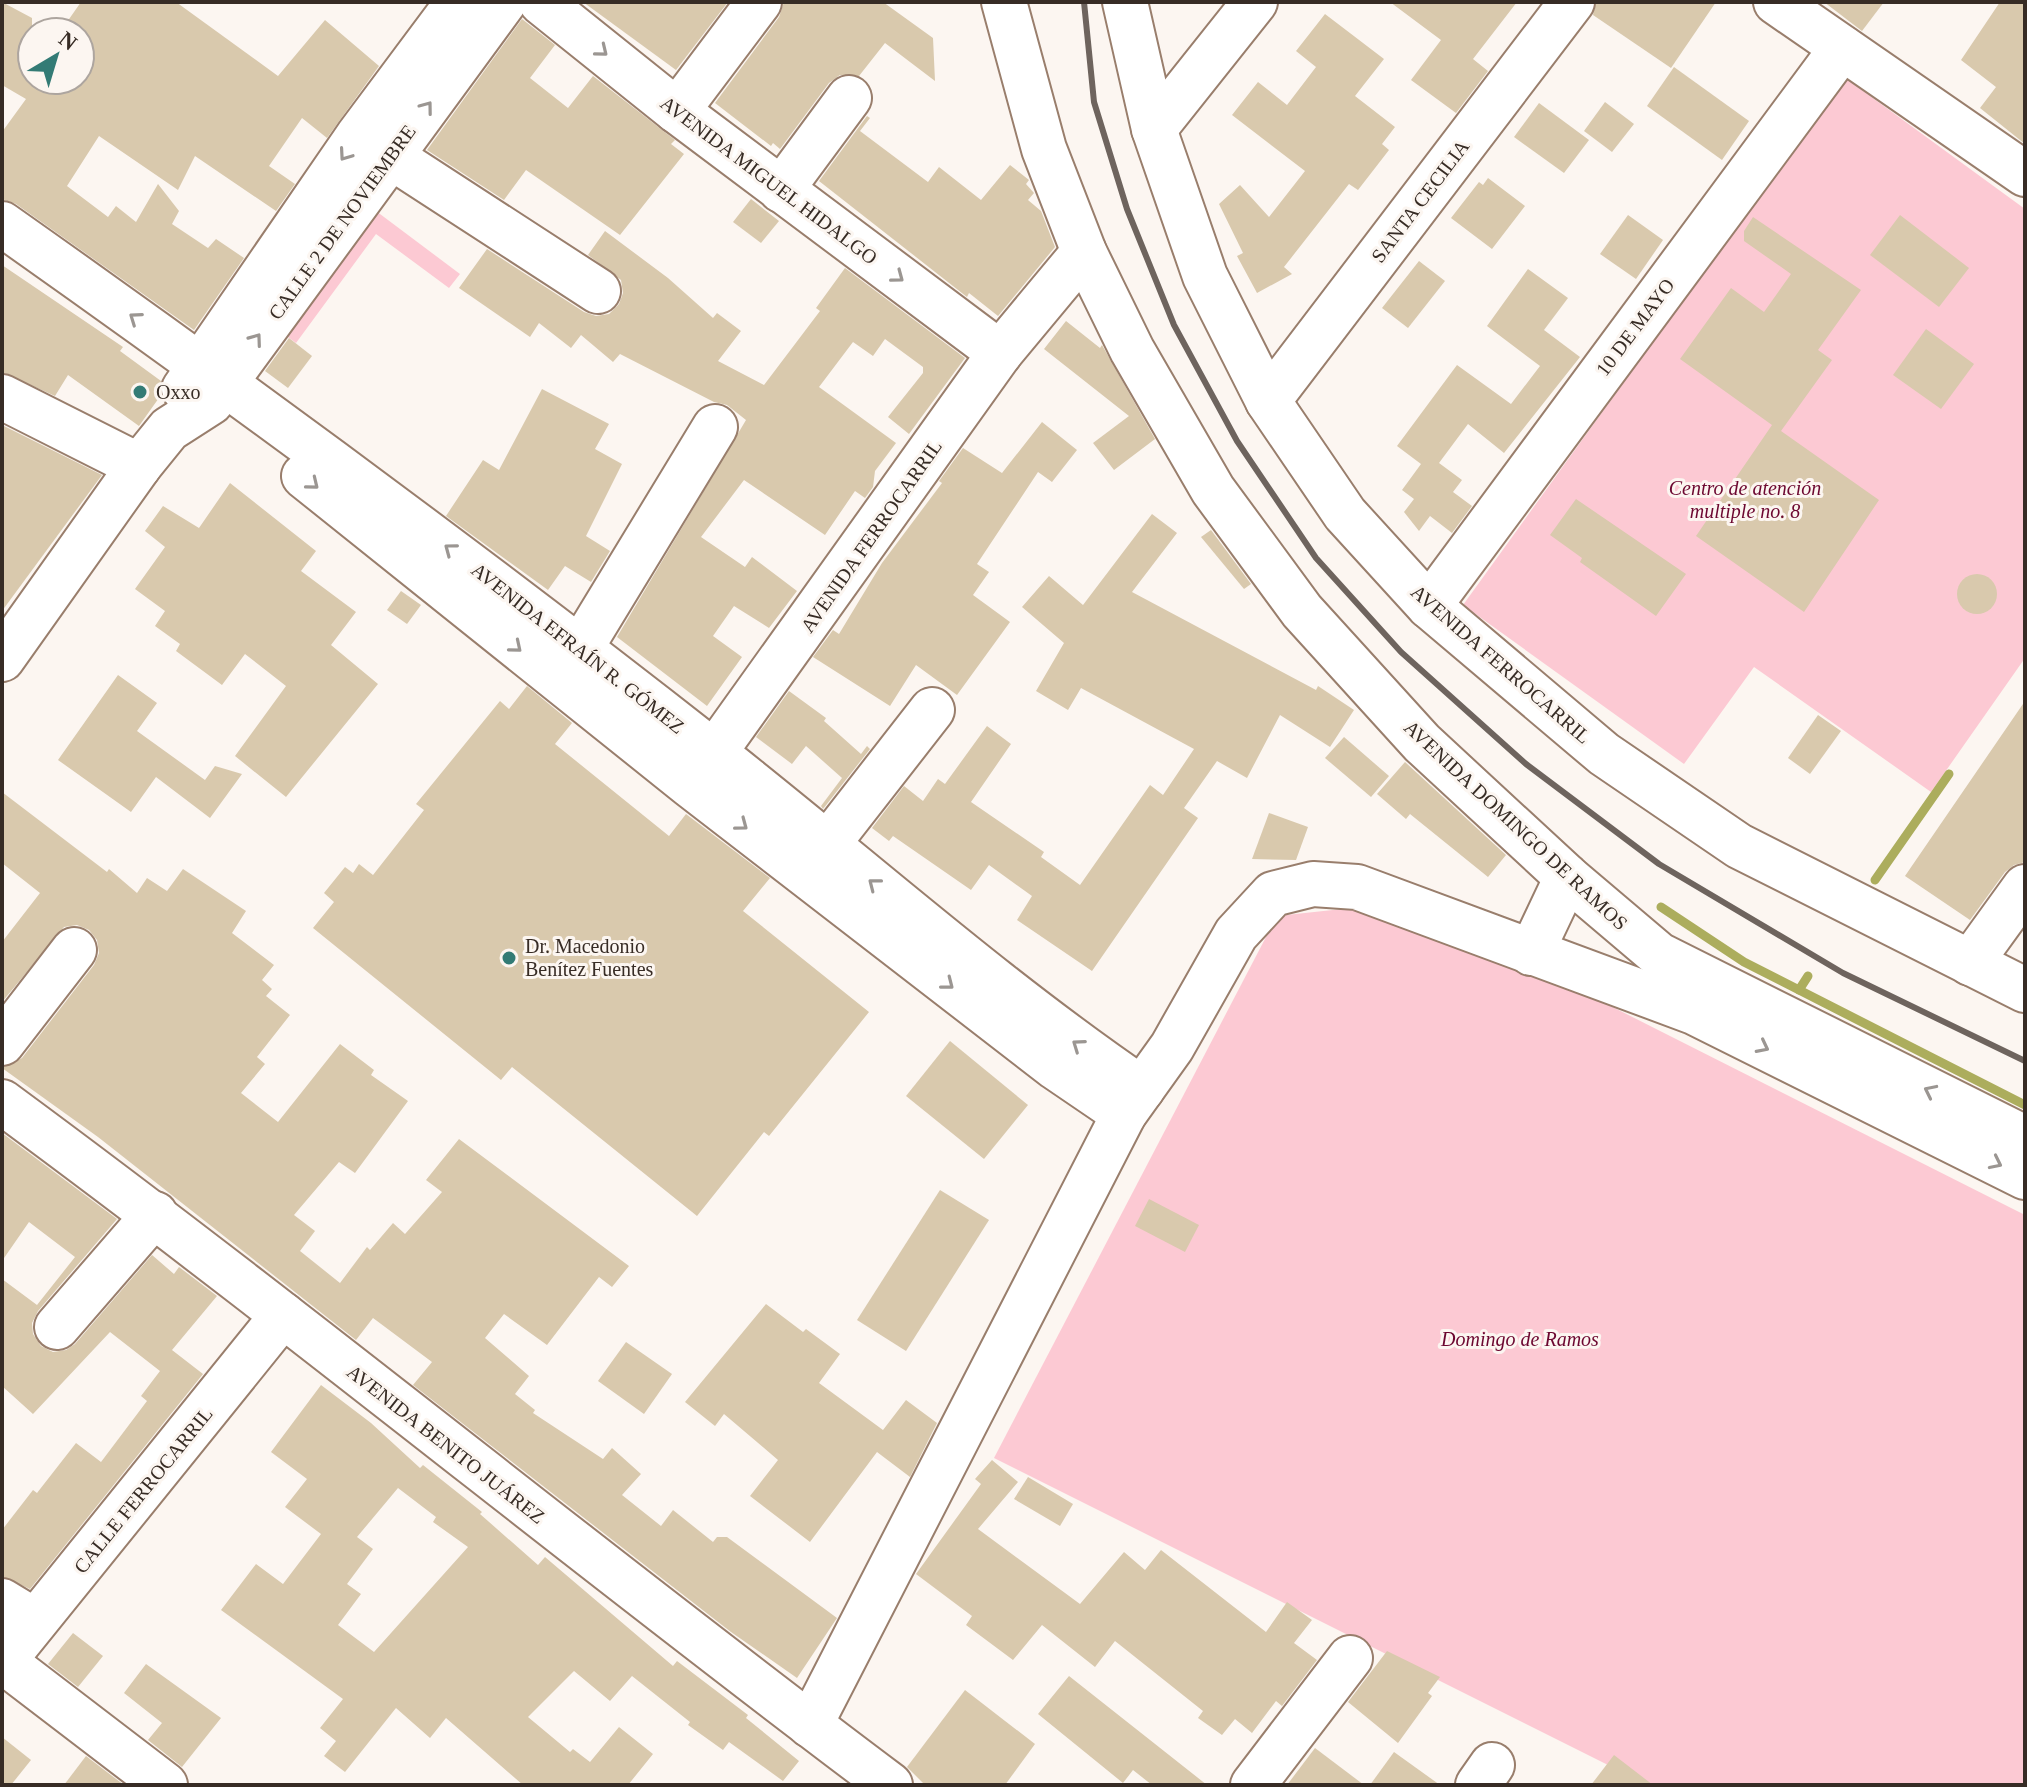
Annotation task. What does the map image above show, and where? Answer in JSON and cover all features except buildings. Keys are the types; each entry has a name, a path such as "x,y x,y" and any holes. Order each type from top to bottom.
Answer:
{"street":[{"name":"CALLE 2 DE NOVIEMBRE","path":"205,382 358,136 458,2"},
{"name":"CALLE 2 DE NOVIEMBRE","path":"2,659 139,466 390,156 504,2"},
{"name":"AVENIDA MIGUEL HIDALGO","path":"541,2 677,111 1000,353"},
{"path":"677,111 759,2"},
{"name":"AVENIDA DOMINGO DE RAMOS","path":"1004,2 1044,149 1084,252 1132,350 1213,490 1302,611 1422,743 1701,996 2025,1177"},
{"name":"AVENIDA FERROCARRIL","path":"1125,2 1154,129 1205,276 1268,401 1345,514 1429,606 1604,754 1739,846 2025,990"},
{"path":"1154,129 1255,2"},
{"name":"SANTA CECILIA","path":"1268,401 1572,2"},
{"path":"1776,2 2025,174"},
{"name":"10 DE MAYO","path":"1429,606 1842,48"},
{"path":"781,190 849,98"},
{"path":"390,156 598,291"},
{"name":"AVENIDA EFRAÍN R. GÓMEZ","path":"2,224 703,770 1055,1067 1133,1101"},
{"name":"AVENIDA FERROCARRIL","path":"703,770 1000,353 1084,252"},
{"name":"AVENIDA EFRAÍN R. GÓMEZ","path":"205,382 580,649 703,770 826,846 1068,1038 1133,1101"},
{"path":"2,397 139,466"},
{"path":"580,649 715,427"},
{"path":"826,846 932,710"},
{"path":"1531,953 1567,877"},
{"path":"810,1725 1133,1101 1172,1047 1236,934 1273,894 1313,884 1357,887 1531,953 1701,996"},
{"path":"1970,963 2025,887"},
{"path":"2,1043 74,950"},
{"name":"AVENIDA DOMINGO DE RAMOS","path":"1701,996 2025,1138"},
{"name":"AVENIDA BENITO JUÁREZ","path":"2,1102 155,1214 598,1564 810,1725 844,1772 890,1785"},
{"path":"57,1327 155,1214"},
{"name":"CALLE FERROCARRIL","path":"3,1662 19,1611 283,1315"},
{"path":"1253,1785 1350,1658"},
{"path":"3,1662 165,1785"}],"green space":[{"name":"Centro de atención multiple no. 8","path":"1844,77 2025,209 2025,658 1931,792 1754,667 1684,764 1463,605"},
{"path":"372,208 460,274 449,288 376,234 296,343 280,331"},
{"name":"Domingo de Ramos","path":"1370,906 1561,981 2025,1215 2025,1785 1648,1785 994,1458 1277,916"}],"waterway":[{"path":"1875,880 1949,774"},
{"path":"1661,907 1744,962 2025,1105"},
{"path":"1799,990 1808,976"}],"railway":[{"path":"1084,2 1094,102 1127,209 1174,325 1237,441 1316,558 1401,652 1526,764 1659,864 1843,973 2025,1061"}],"place":[{"name":"Oxxo","path":"140,392"},
{"name":"Dr. Macedonio Benítez Fuentes","path":"509,958"}]}
